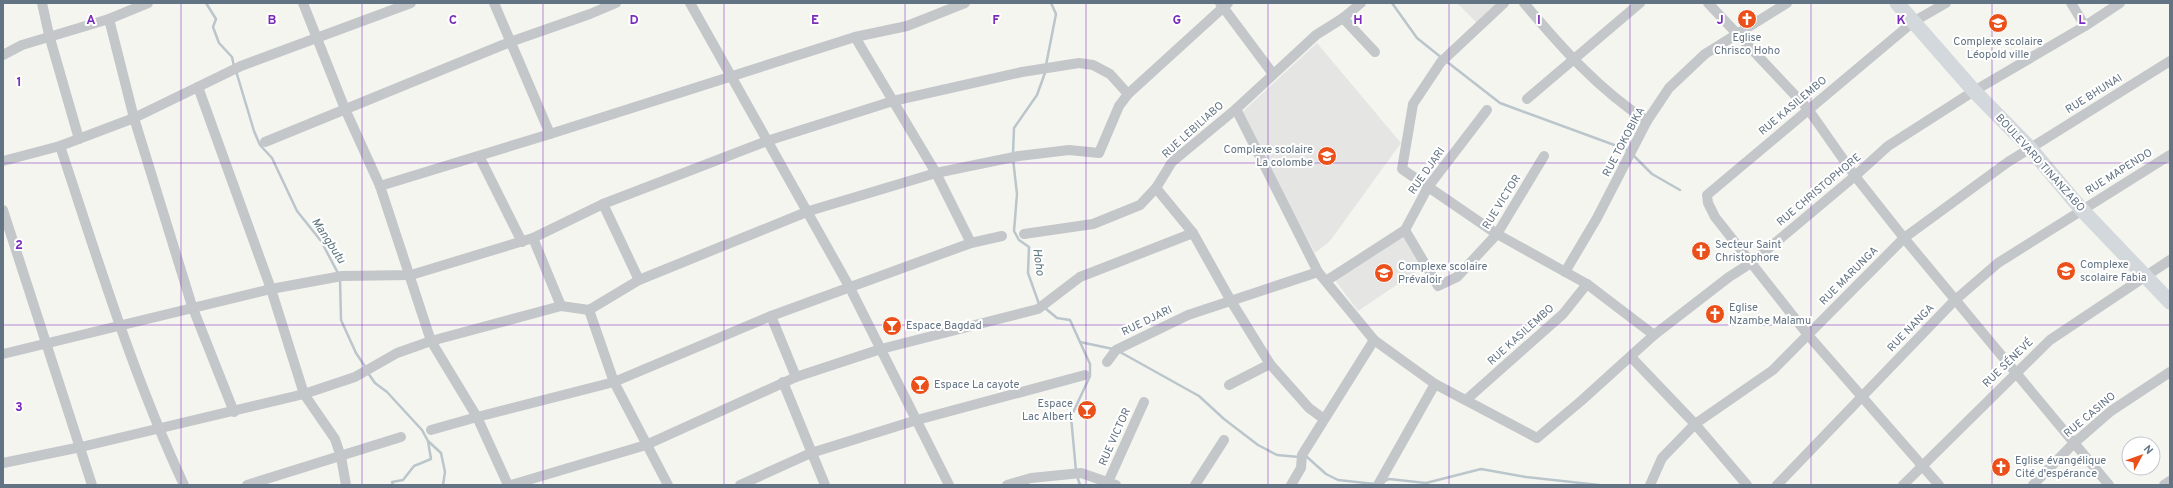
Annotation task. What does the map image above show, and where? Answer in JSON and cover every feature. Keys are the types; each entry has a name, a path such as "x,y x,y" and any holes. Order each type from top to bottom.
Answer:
{"street":[{"path":"42,3 49,35 79,139"},
{"path":"3,55 22,44 108,19 148,3"},
{"path":"303,3 345,109 380,186 411,275 431,341 477,417 509,485 646,445 796,377 881,349 1042,305 1080,277 1193,233"},
{"path":"3,161 60,146 134,118 241,66 411,3"},
{"path":"494,3 550,134"},
{"path":"265,142 510,42 590,14 616,3"},
{"path":"690,3 767,142 809,211 850,288 949,485"},
{"path":"380,186 550,134 855,37 906,26 965,3"},
{"name":"RUE LEBILIABO","path":"1024,234 1093,224 1140,205 1156,188 1172,162 1236,109 1316,35 1343,18 1361,3"},
{"path":"1504,3 1443,60 1413,104 1402,169 1498,234 1587,284 1654,335"},
{"path":"1524,3 1573,61 1620,104 1647,121"},
{"path":"1527,99 1640,3"},
{"path":"1708,3 1808,109 1855,176 1954,301 2109,485"},
{"name":"RUE TOKOBIKA","path":"1565,272 1597,218 1647,121 1669,88 1705,54 1787,3"},
{"name":"BOULEVARD TINANZABO","path":"1897,3 1974,91 2030,148 2082,210 2170,302"},
{"name":"RUE KASILEMBO","path":"1751,263 1715,217 1708,204 1707,195 1808,109 1914,22 1946,3"},
{"path":"2071,3 2085,26"},
{"name":"RUE CHRISTOPHORE","path":"1466,400 1537,438 1631,357 1654,335 1729,277 1751,263 1855,176 1888,146 1974,91 2085,26 2120,3"},
{"path":"3,463 234,412 304,394 355,377 398,352 431,341 561,306 589,310 639,280 809,211 936,173 1016,156 1069,150 1099,153 1119,106 1128,94 1224,4 1273,74"},
{"path":"1343,18 1375,52"},
{"path":"108,19 134,118 192,306 234,412"},
{"path":"855,37 936,173 971,243"},
{"name":"RUE BHUNAI","path":"2030,148 2170,61"},
{"path":"3,354 192,306 271,289 342,276 411,275 522,242 603,204 767,142 893,101 1046,68 1079,63 1093,65 1110,74 1128,94"},
{"path":"198,86 271,289 304,394 335,439 341,457 346,485"},
{"path":"1236,109 1318,272 1374,340 1435,384 1466,400"},
{"name":"RUE DJARI","path":"1326,281 1405,230 1428,187 1487,110"},
{"path":"60,146 120,325 157,429 184,485"},
{"name":"RUE MARUNGA","path":"1650,485 1662,458 1695,424 1773,370 1904,238 2030,148"},
{"name":"RUE MAPENDO","path":"2082,210 2170,155"},
{"path":"479,156 522,242"},
{"name":"RUE VICTOR","path":"1405,230 1438,286 1457,276 1498,234 1544,156"},
{"path":"1156,188 1193,233 1231,301 1270,364 1309,408 1324,419"},
{"path":"603,204 639,280"},
{"path":"3,210 81,447 92,485"},
{"name":"RUE NANGA","path":"1777,485 1954,301 1998,263 2082,210"},
{"path":"431,430 614,382 771,316 971,243 1002,236"},
{"path":"533,238 561,306"},
{"name":"RUE SÉNEVÉ","path":"1903,485 1921,465 2014,373 2050,340 2170,260"},
{"path":"1751,263 1808,335 1939,485"},
{"name":"RUE DJARI","path":"1106,362 1116,350 1188,315 1318,272"},
{"name":"RUE KASILEMBO","path":"1466,400 1563,314 1587,284"},
{"path":"589,310 614,382 668,485"},
{"path":"771,316 796,377"},
{"path":"1291,485 1300,468 1302,455 1374,340"},
{"path":"1631,357 1695,424 1747,485"},
{"path":"1229,384 1270,364"},
{"name":"RUE CASINO","path":"2033,485 2073,444 2111,410 2170,372"},
{"path":"740,485 811,453 917,420 1085,375"},
{"path":"783,382 825,485"},
{"path":"1378,485 1435,384"},
{"name":"RUE VICTOR","path":"1112,484 1144,402"},
{"path":"247,485 341,457 401,436"},
{"path":"1195,485 1224,440"},
{"path":"1007,485 1030,478 1076,473 1112,484"},
{"path":"2164,485 2170,481"}],"shaded area":[{"path":"1457,3 1503,3 1481,27"},
{"path":"1317,43 1401,143 1330,241 1315,253 1240,114"},
{"path":"1406,234 1425,266 1358,311 1335,280"}],"waterway":[{"name":"Mangbutu","path":"206,3 216,19 213,27 219,43 232,57 234,66"},
{"name":"Hoho","path":"1046,65 1056,14 1051,3"},
{"path":"1392,3 1417,38 1442,58"},
{"path":"1446,61 1500,103 1628,150"},
{"name":"Hoho","path":"1013,154 1014,128 1037,95 1046,70"},
{"name":"Mangbutu","path":"236,71 254,131 260,145 272,158 297,211 321,241 339,275"},
{"path":"1633,155 1652,174 1680,190"},
{"name":"Hoho","path":"1013,159 1017,194 1014,231 1019,240 1029,247 1028,273 1039,304"},
{"name":"Mangbutu","path":"340,279 341,320 356,353 366,368"},
{"name":"Hoho","path":"1045,308 1057,318 1070,320 1090,364 1090,376 1071,417 1076,471"},
{"path":"1080,342 1113,349"},
{"path":"1120,352 1199,396 1224,419 1258,445 1277,455 1299,457"},
{"name":"Mangbutu","path":"368,373 375,383 387,392 422,430 428,441 431,459 414,466 403,480 392,482 393,485"},
{"path":"428,441 441,453 445,472 443,485"},
{"path":"1304,457 1307,457 1326,474 1338,480 1375,484"},
{"path":"1383,482 1389,479 1426,483 1481,469 1526,477 1599,485"},
{"name":"Hoho","path":"1077,476 1080,485"}],"place":[{"name":"Eglise Chrisco Hoho","path":"1747,19"},
{"name":"Complexe scolaire Léopold ville","path":"1998,23"},
{"name":"Complexe scolaire La colombe","path":"1327,156"},
{"name":"Secteur Saint Christophore","path":"1701,251"},
{"name":"Complexe scolaire Fabia","path":"2066,271"},
{"name":"Complexe scolaire Prévaloir","path":"1384,273"},
{"name":"Eglise Nzambe Malamu","path":"1715,314"},
{"name":"Espace Bagdad","path":"892,326"},
{"name":"Espace La cayote","path":"920,385"},
{"name":"Espace Lac Albert","path":"1087,410"},
{"name":"Eglise évangélique Cité d'espérance","path":"2001,467"}]}
